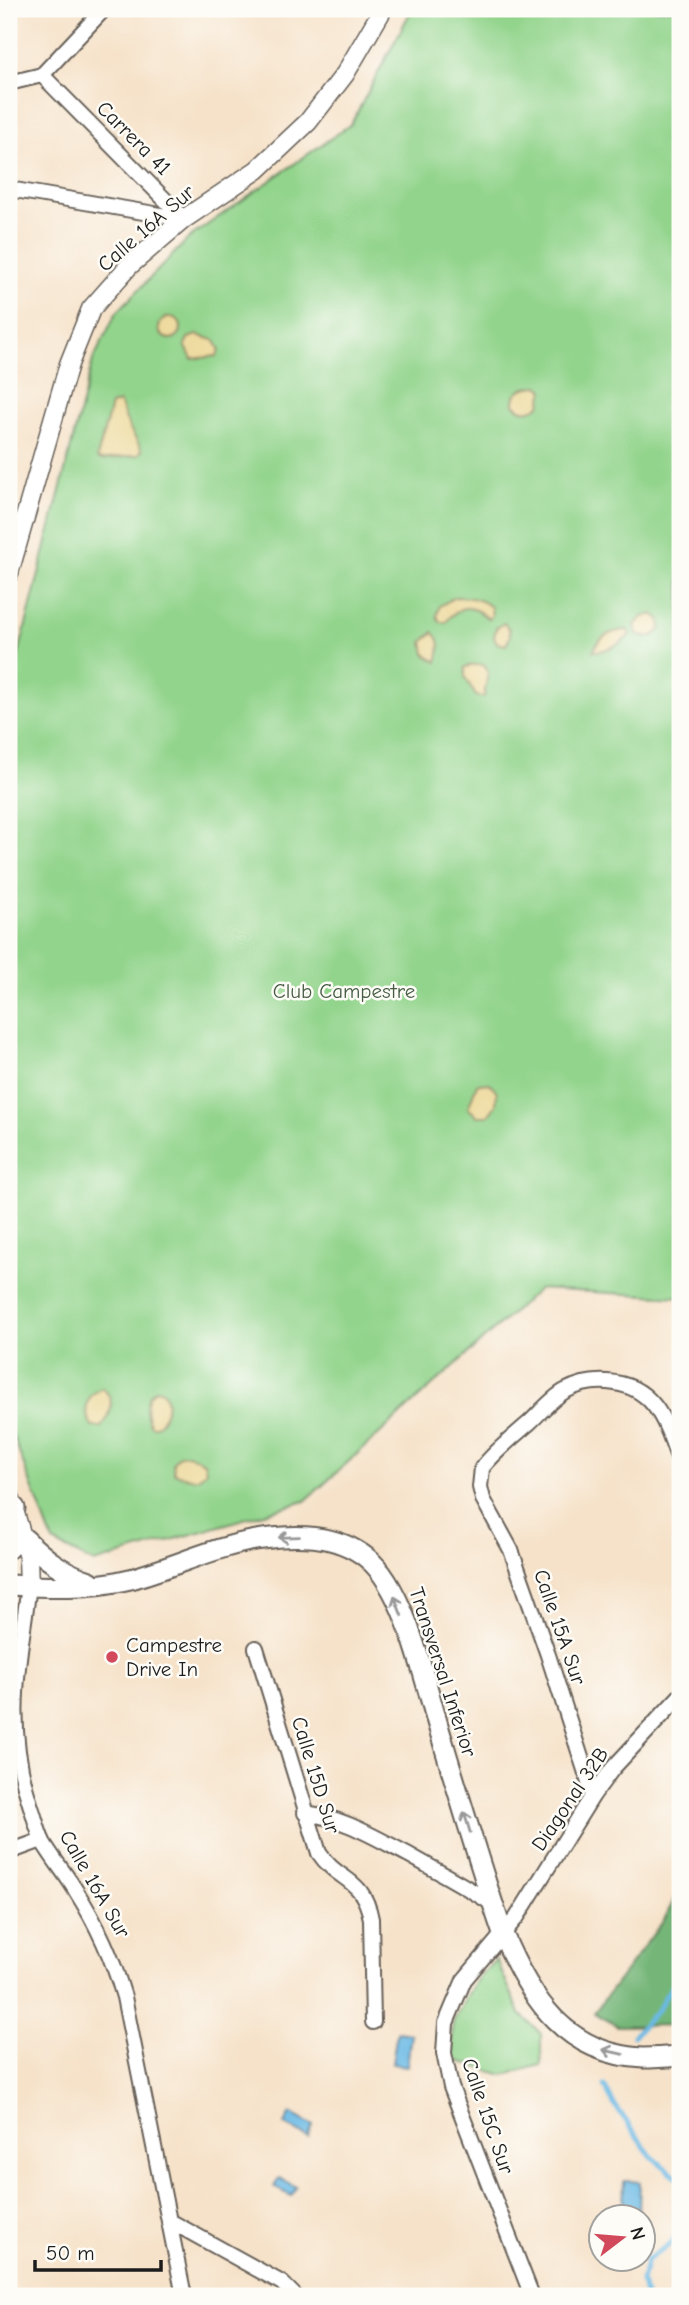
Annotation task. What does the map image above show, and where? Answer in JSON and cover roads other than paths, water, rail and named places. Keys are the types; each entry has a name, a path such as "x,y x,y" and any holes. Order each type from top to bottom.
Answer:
{"main road":[{"path":"12,1501 17,1544 61,1569 102,1585"},
{"name":"Transversal Inferior","path":"9,1585 102,1585 252,1541 283,1536 312,1536 336,1541 355,1549 382,1572 391,1587 410,1636 503,1934 513,1958 540,2004 557,2023 596,2048 642,2057 680,2056"}],"street":[{"path":"9,83 42,75 104,9"},
{"name":"Calle 16A Sur","path":"9,569 69,364 92,309 129,267 184,219 257,170 308,122 345,74 383,9"},
{"name":"Carrera 41","path":"42,75 184,219"},
{"path":"9,189 184,219"},
{"name":"Calle 15A Sur","path":"593,1795 511,1550 483,1499 480,1477 482,1468 487,1460 564,1392 582,1384 600,1381 622,1383 640,1392 655,1406 667,1425 680,1464"},
{"name":"Calle 16A Sur","path":"17,1544 29,1557 29,1586 16,1676 14,1720 17,1754 42,1840 99,1931 115,1967 124,1997 184,2296"},
{"name":"Calle 15D Sur","path":"256,1648 319,1853 325,1862 361,1889 368,1903 371,1919 373,2022"},
{"name":"Diagonal 32B","path":"503,1934 529,1899 612,1768 680,1696"},
{"path":"305,1813 348,1823 453,1879 493,1904"},
{"path":"9,1852 42,1840"},
{"path":"453,1879 472,1876 482,1871"},
{"name":"Calle 15C Sur","path":"503,1934 464,1980 446,2023 444,2053 451,2087 532,2296"},
{"path":"487,1955 513,1958"},
{"path":"170,2221 282,2283 295,2296"},
{"path":"174,2247 196,2235"}],"water":[{"path":"397,2032 411,2034 407,2066 392,2064"},
{"path":"290,2113 313,2126 308,2137 284,2124"},
{"path":"279,2178 296,2187 291,2196 274,2187"},
{"path":"624,2181 640,2182 639,2204 623,2204"}],"waterway":[{"path":"633,2036 657,2010 680,1973"},
{"path":"604,2086 651,2156 680,2179"},
{"path":"645,2296 642,2282 646,2261 671,2243 680,2230"}],"place":[{"name":"Campestre Drive In","path":"112,1657"}],"park label":[{"name":"Club Campestre","path":"344,991"}]}
